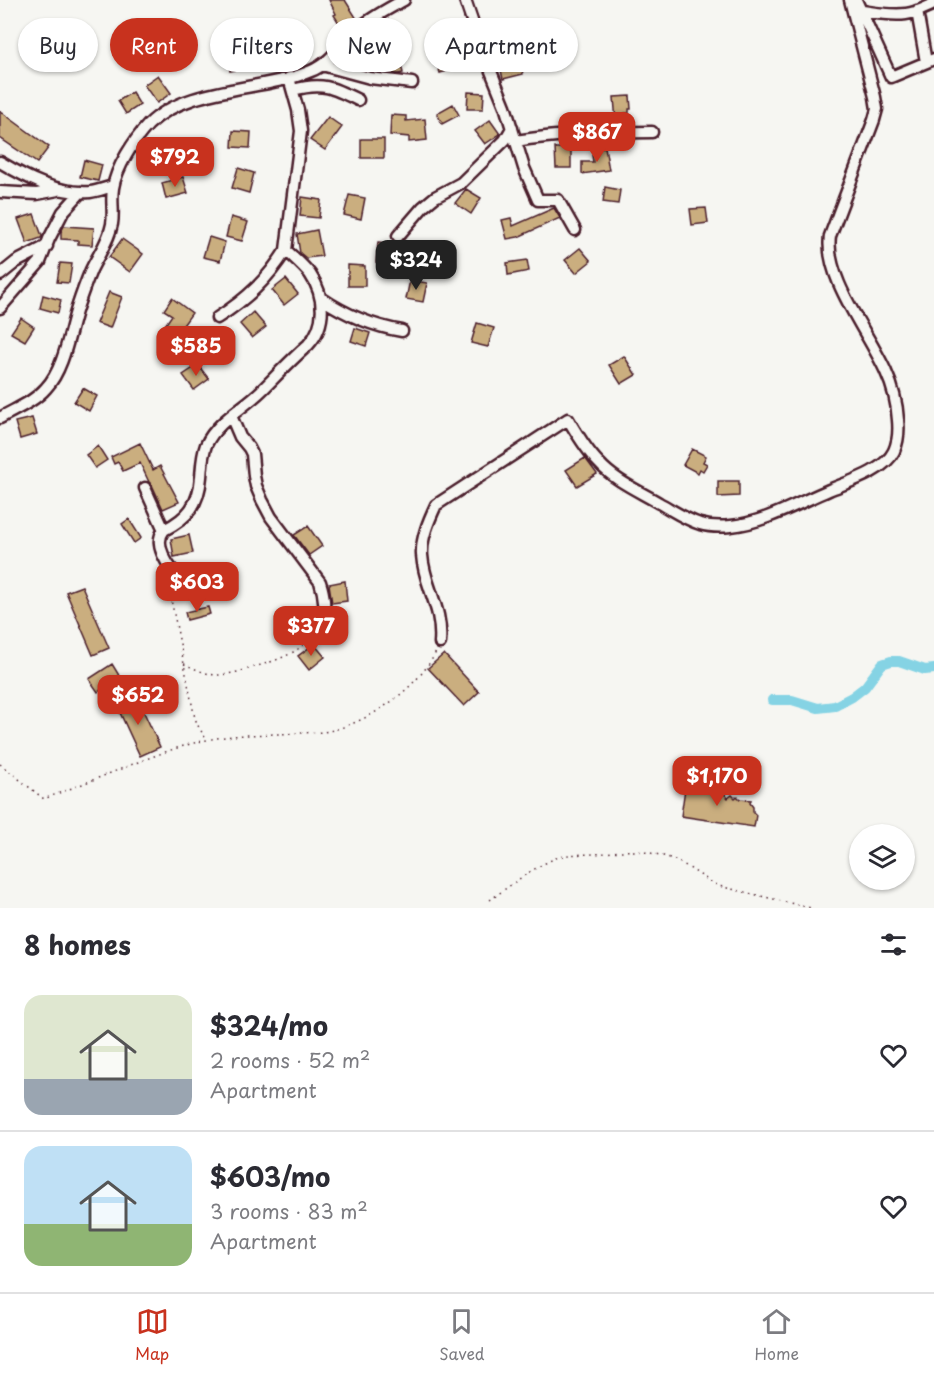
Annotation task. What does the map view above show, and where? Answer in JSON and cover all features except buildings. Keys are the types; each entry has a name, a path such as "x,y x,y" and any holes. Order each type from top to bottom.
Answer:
{"street":[{"path":"0,418 40,394 55,375 91,270 112,224 113,186 120,168 138,138 149,125 173,108 193,99 312,71 329,60 357,30 404,0"},
{"path":"465,0 538,200 558,200 575,230"},
{"path":"440,643 440,617 424,568 422,553 429,520 436,505 568,419 588,452 619,480 699,524 716,527 732,526 764,518 856,479 885,463 894,452 898,428 892,389 886,372 840,287 828,246 877,109 850,0"},
{"path":"856,0 891,77 930,60 917,11"},
{"path":"862,11 894,15 906,14 934,4"},
{"path":"322,65 370,78 411,83"},
{"path":"217,318 256,289 286,250 301,141 300,119 289,78"},
{"path":"293,90 314,85 326,86 358,100"},
{"path":"398,236 423,207 435,197 461,183 477,168 505,140 512,128"},
{"path":"515,141 564,134 652,132"},
{"path":"0,162 33,180 61,189 92,192 113,186"},
{"path":"0,192 38,194 61,189"},
{"path":"0,308 40,262 63,212 81,192"},
{"path":"0,275 16,262 47,246"},
{"path":"169,575 160,545 160,534 183,518 198,498 204,452 208,441 231,416 261,391 315,338 320,328 321,298 316,285 309,274 286,250"},
{"path":"321,298 344,313 365,322 402,331"},
{"path":"231,416 240,437 252,454 254,476 262,500 272,518 320,582 326,605 323,622"},
{"path":"145,488 164,530"}],"path":[{"path":"169,575 194,714 207,740"},
{"path":"183,663 202,672 216,675 283,659 312,638 323,622"},
{"path":"0,764 44,799 159,754 207,740 328,731 346,726 373,713 396,698 429,665 440,643"},
{"path":"489,900 555,858 567,854 590,855 631,851 658,854 673,859 719,886 811,908"}],"waterway":[{"path":"772,700 792,700 818,708 835,706 865,687 882,664 899,661 925,670 934,669"}]}
